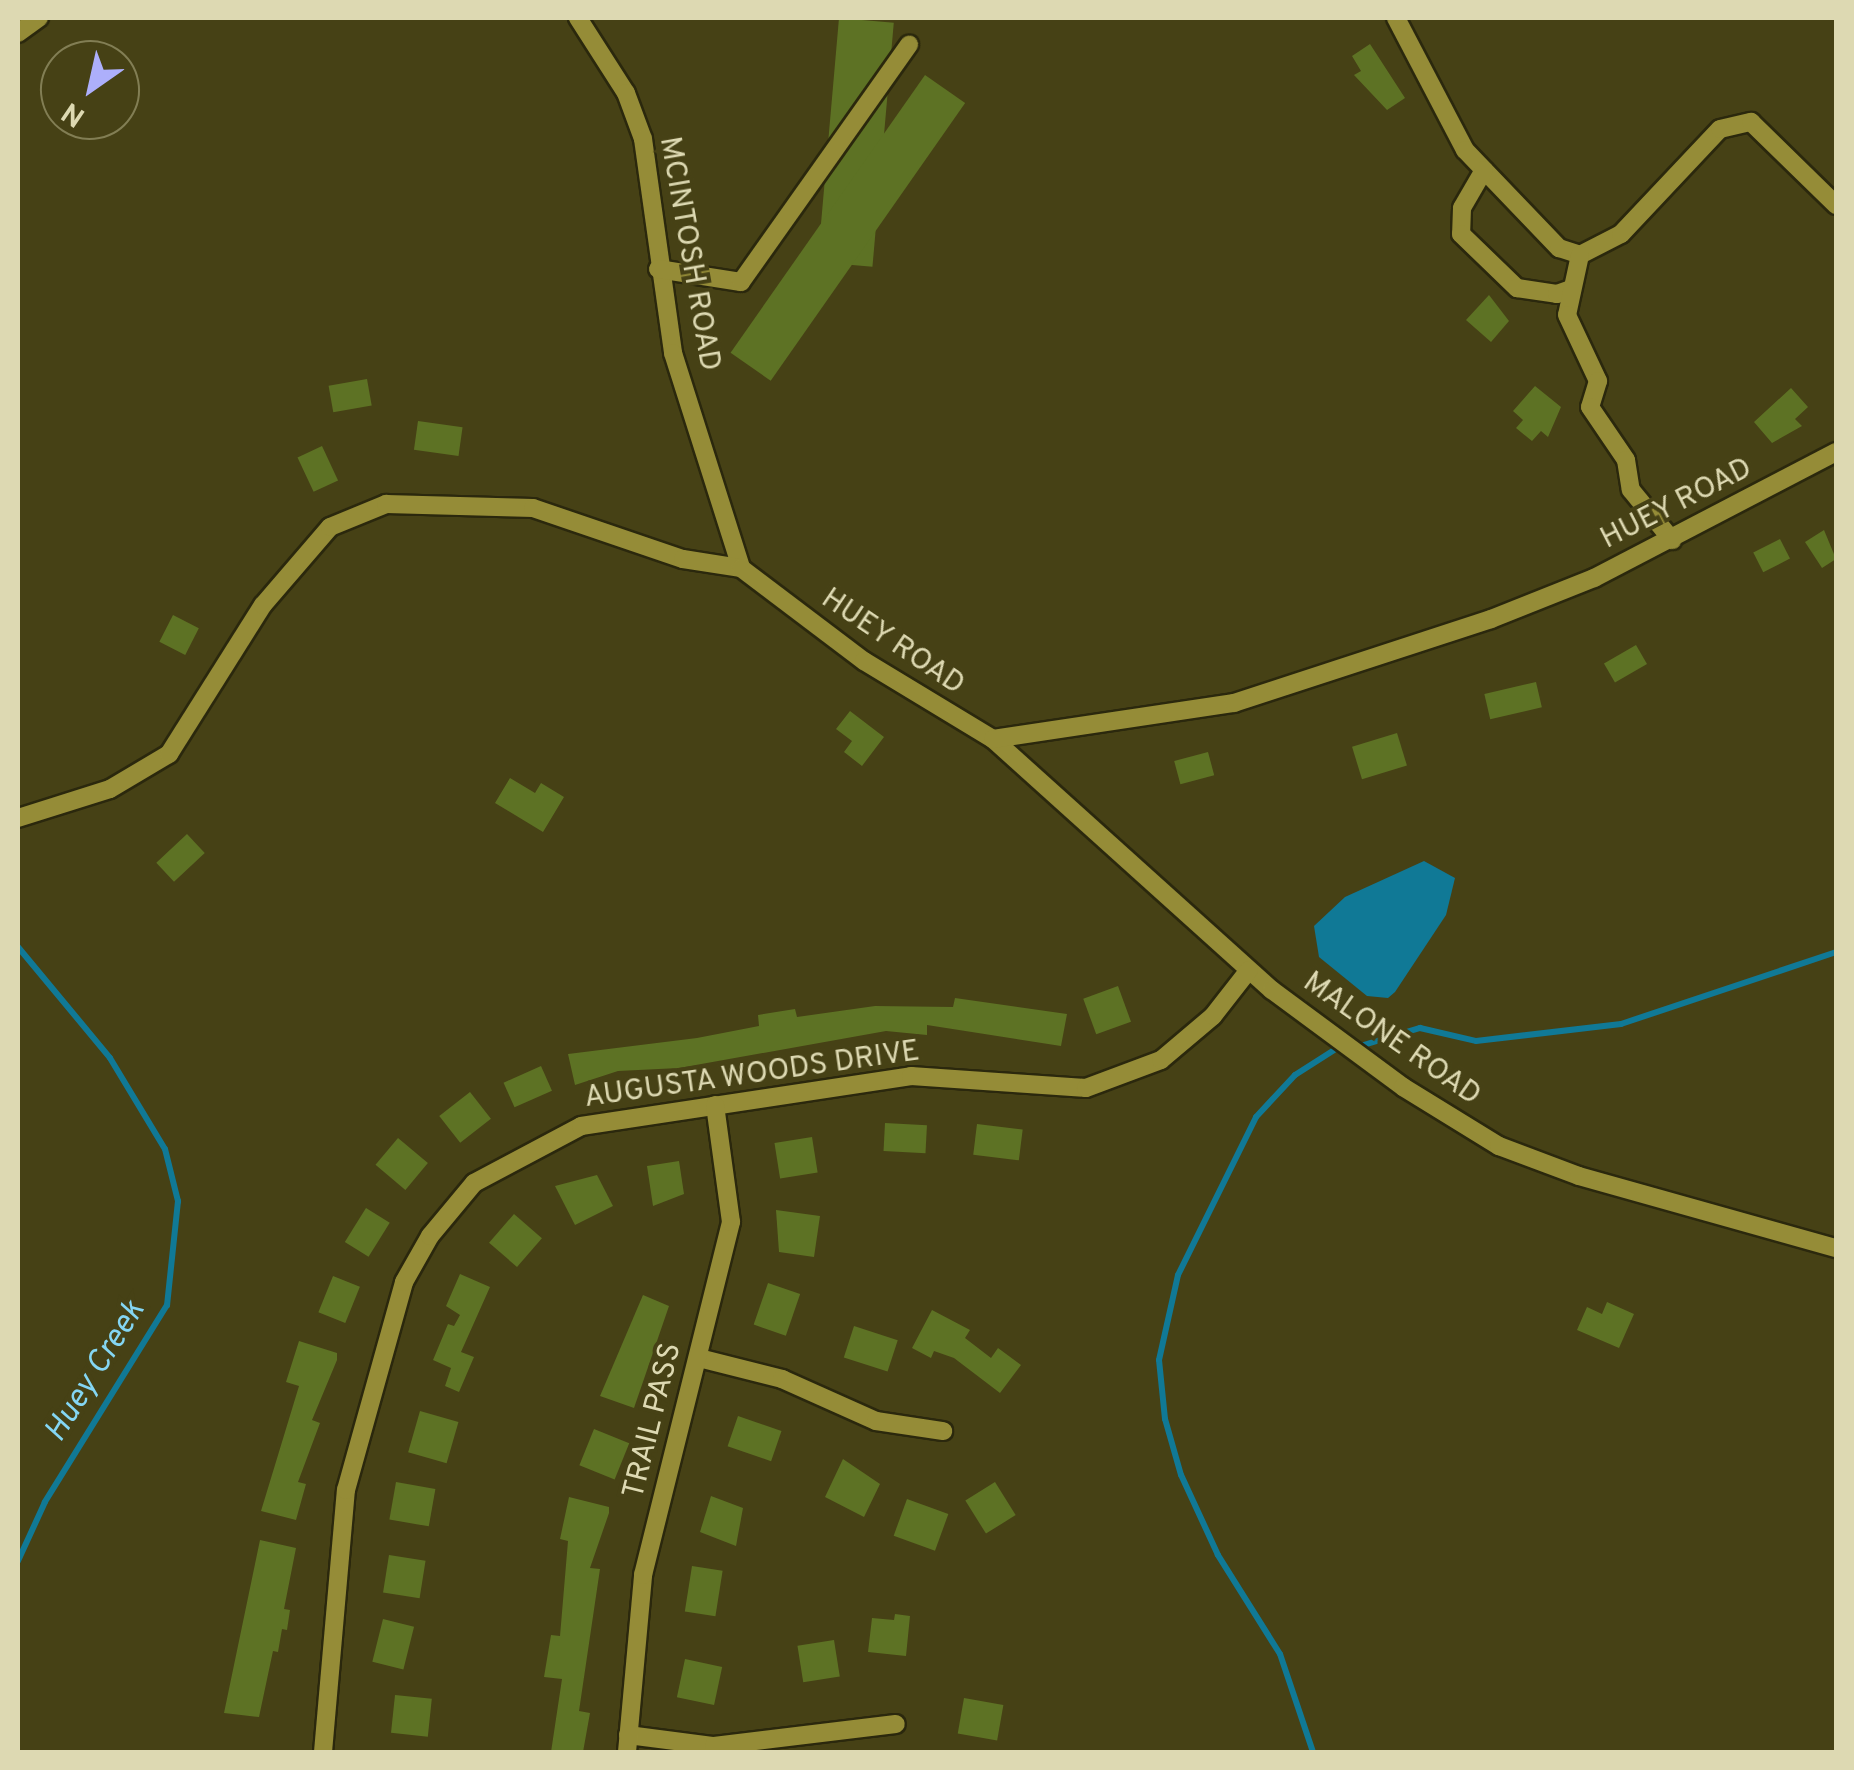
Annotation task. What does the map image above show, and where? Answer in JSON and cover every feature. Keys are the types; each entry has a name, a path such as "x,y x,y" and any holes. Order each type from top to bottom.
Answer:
{"street":[{"path":"18,33 39,18"},
{"name":"MCINTOSH ROAD","path":"578,18 626,93 642,139 673,353 741,568"},
{"path":"1396,18 1465,150 1560,248 1580,255 1621,234 1720,128 1750,122 1836,205"},
{"path":"658,269 741,282 909,44"},
{"path":"1484,170 1462,208 1460,234 1516,288 1557,294 1571,289"},
{"path":"1580,255 1567,315 1598,381 1590,407 1626,460 1631,490 1672,540"},
{"name":"HUEY ROAD","path":"18,818 110,789 169,754 263,605 330,527 386,504 533,508 684,559 741,568 864,661 993,739 1234,703 1491,619 1672,540 1836,452"},
{"name":"MALONE ROAD","path":"993,739 1249,970 1403,1087 1499,1146 1597,1182 1836,1248"},
{"name":"AUGUSTA WOODS DRIVE","path":"323,1752 346,1490 404,1282 430,1236 474,1183 524,1151 581,1126 716,1105 911,1076 1086,1088 1162,1060 1213,1016 1249,970"},
{"name":"TRAIL PASS","path":"627,1744 643,1575 732,1222 716,1105"},
{"path":"699,1358 782,1379 876,1421 943,1431"},
{"path":"627,1744 714,1746 896,1724"}],"water":[{"path":"1424,861 1455,878 1446,915 1395,992 1388,998 1367,996 1319,957 1314,926 1345,897"}],"building":[{"path":"839,18 894,23 872,267 818,262"},
{"path":"1370,44 1405,98 1387,110 1354,75 1361,71 1352,56"},
{"path":"925,75 965,103 771,381 731,353"},
{"path":"1489,295 1509,321 1491,342 1466,320"},
{"path":"367,379 372,406 333,412 329,386"},
{"path":"1535,386 1561,407 1548,437 1541,431 1532,441 1516,428 1523,420 1513,411"},
{"path":"1791,388 1808,407 1795,419 1802,426 1772,443 1754,422"},
{"path":"418,421 463,427 459,456 414,450"},
{"path":"322,446 338,480 314,492 298,457"},
{"path":"1824,530 1836,559 1822,568 1805,542"},
{"path":"1780,539 1790,559 1763,572 1753,553"},
{"path":"173,615 199,628 185,655 159,642"},
{"path":"1636,645 1647,664 1615,683 1604,664"},
{"path":"1536,682 1542,707 1490,719 1484,694"},
{"path":"850,711 884,737 862,766 844,752 852,741 836,729"},
{"path":"1397,733 1407,766 1362,779 1352,747"},
{"path":"1208,752 1214,775 1180,784 1174,761"},
{"path":"510,778 535,793 541,783 564,797 543,832 495,803"},
{"path":"187,834 205,853 174,882 156,863"},
{"path":"1118,986 1131,1022 1096,1034 1083,999"},
{"path":"955,998 1067,1014 1061,1046 927,1025 927,1035 886,1031 679,1068 618,1071 575,1085 568,1054 759,1026 758,1015 795,1009 797,1017 875,1006 953,1007"},
{"path":"541,1066 552,1091 515,1107 504,1083"},
{"path":"470,1092 491,1119 460,1143 439,1116"},
{"path":"885,1123 927,1125 925,1153 884,1151"},
{"path":"977,1124 1023,1130 1019,1160 973,1155"},
{"path":"812,1137 818,1173 780,1179 774,1143"},
{"path":"398,1138 428,1163 405,1190 376,1165"},
{"path":"679,1161 684,1194 653,1206 647,1166"},
{"path":"597,1175 613,1206 575,1225 555,1186"},
{"path":"366,1208 390,1223 369,1257 345,1242"},
{"path":"776,1210 820,1216 814,1257 779,1252"},
{"path":"514,1214 542,1238 517,1267 489,1243"},
{"path":"460,1274 490,1287 461,1352 474,1357 459,1392 445,1386 451,1368 433,1360 448,1324 454,1326 460,1315 446,1306"},
{"path":"333,1276 360,1287 345,1323 318,1312"},
{"path":"768,1283 800,1294 786,1336 754,1325"},
{"path":"643,1295 669,1306 634,1408 600,1396"},
{"path":"1607,1302 1634,1314 1619,1348 1577,1330 1587,1307 1602,1314"},
{"path":"932,1310 970,1330 965,1338 991,1358 998,1348 1021,1365 1000,1393 954,1358 934,1351 931,1358 912,1348"},
{"path":"854,1326 898,1340 888,1372 844,1357"},
{"path":"299,1341 337,1353 337,1360 312,1420 320,1423 298,1482 306,1484 296,1520 261,1511 299,1386 286,1382"},
{"path":"420,1411 458,1422 447,1463 408,1452"},
{"path":"738,1416 781,1431 771,1461 728,1446"},
{"path":"594,1429 629,1443 615,1479 579,1465"},
{"path":"843,1459 880,1484 864,1517 825,1497"},
{"path":"396,1482 435,1489 429,1526 389,1519"},
{"path":"995,1482 1016,1515 986,1534 965,1501"},
{"path":"711,1496 743,1508 736,1546 700,1532"},
{"path":"569,1497 609,1507 609,1513 590,1568 600,1569 579,1711 590,1713 583,1752 551,1752 562,1679 544,1677 551,1635 560,1636 568,1541 560,1539"},
{"path":"907,1499 948,1514 935,1551 894,1536"},
{"path":"260,1540 296,1548 284,1609 290,1610 287,1630 282,1629 278,1652 273,1651 259,1717 224,1713"},
{"path":"389,1555 426,1561 420,1598 383,1593"},
{"path":"692,1566 723,1571 715,1616 685,1611"},
{"path":"895,1614 910,1616 906,1656 868,1652 872,1618 894,1620"},
{"path":"383,1619 414,1627 403,1669 372,1662"},
{"path":"834,1640 840,1677 803,1682 797,1646"},
{"path":"685,1659 722,1667 714,1705 677,1697"},
{"path":"395,1695 432,1699 428,1737 391,1733"},
{"path":"964,1698 1003,1705 997,1740 958,1733"}],"waterway":[{"name":"Huey Creek","path":"18,947 110,1058 165,1149 178,1201 167,1305 45,1502 18,1561"},
{"path":"1357,1047 1420,1028 1476,1041 1621,1024 1836,952"},
{"path":"1313,1752 1280,1654 1218,1555 1181,1475 1165,1419 1159,1360 1178,1275 1256,1117 1295,1075 1339,1047"}]}
